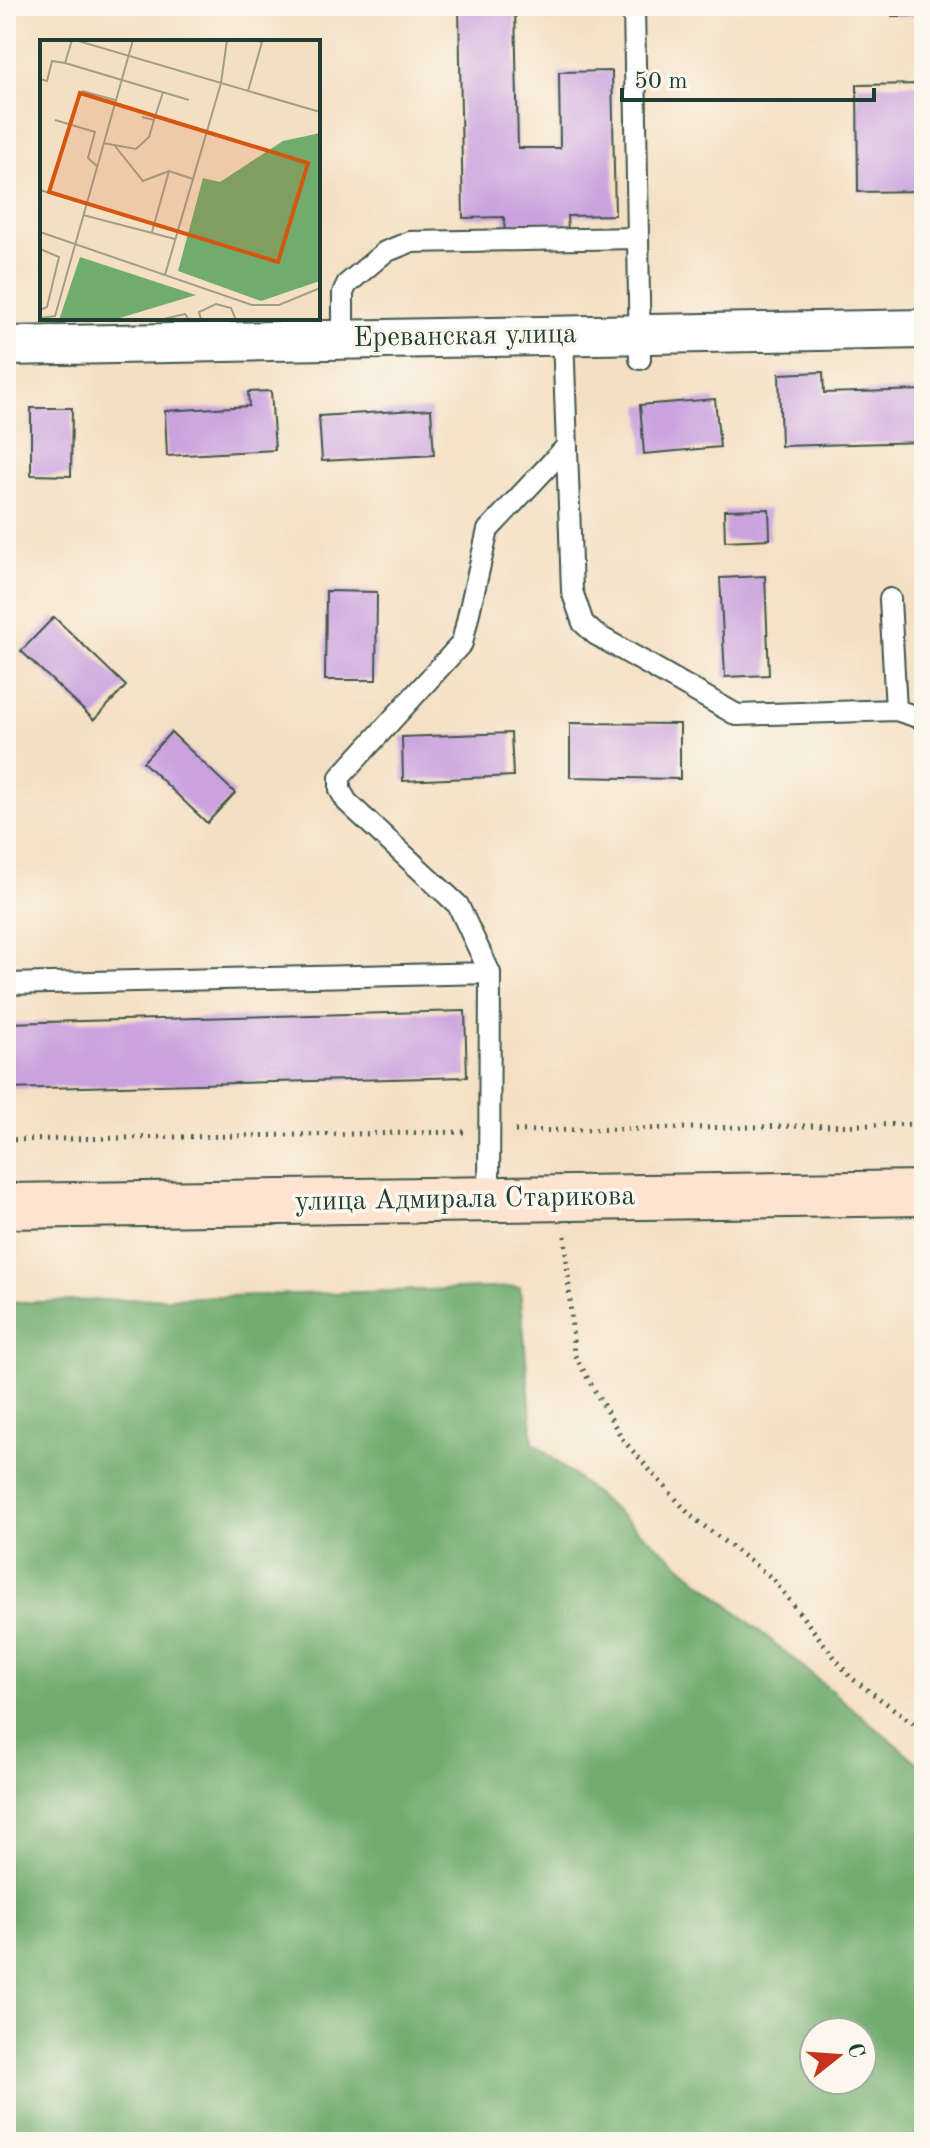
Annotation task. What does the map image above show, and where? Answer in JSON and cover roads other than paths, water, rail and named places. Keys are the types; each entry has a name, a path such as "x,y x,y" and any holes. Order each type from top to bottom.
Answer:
{"street":[{"name":"Ереванская улица","path":"6,346 343,346 563,335 640,346 924,329"},
{"name":"улица Адмирала Старикова","path":"6,1206 924,1193"}],"lane":[{"path":"634,6 640,346"},
{"path":"343,346 343,293 347,284 397,245 638,238"},
{"path":"563,335 572,591 583,623 595,634 737,715 896,710 924,719"},
{"path":"489,1199 490,973 458,905 347,802 340,790 340,777 462,643 488,530 567,446"},
{"path":"890,599 896,710"},
{"path":"6,984 490,973"}]}
